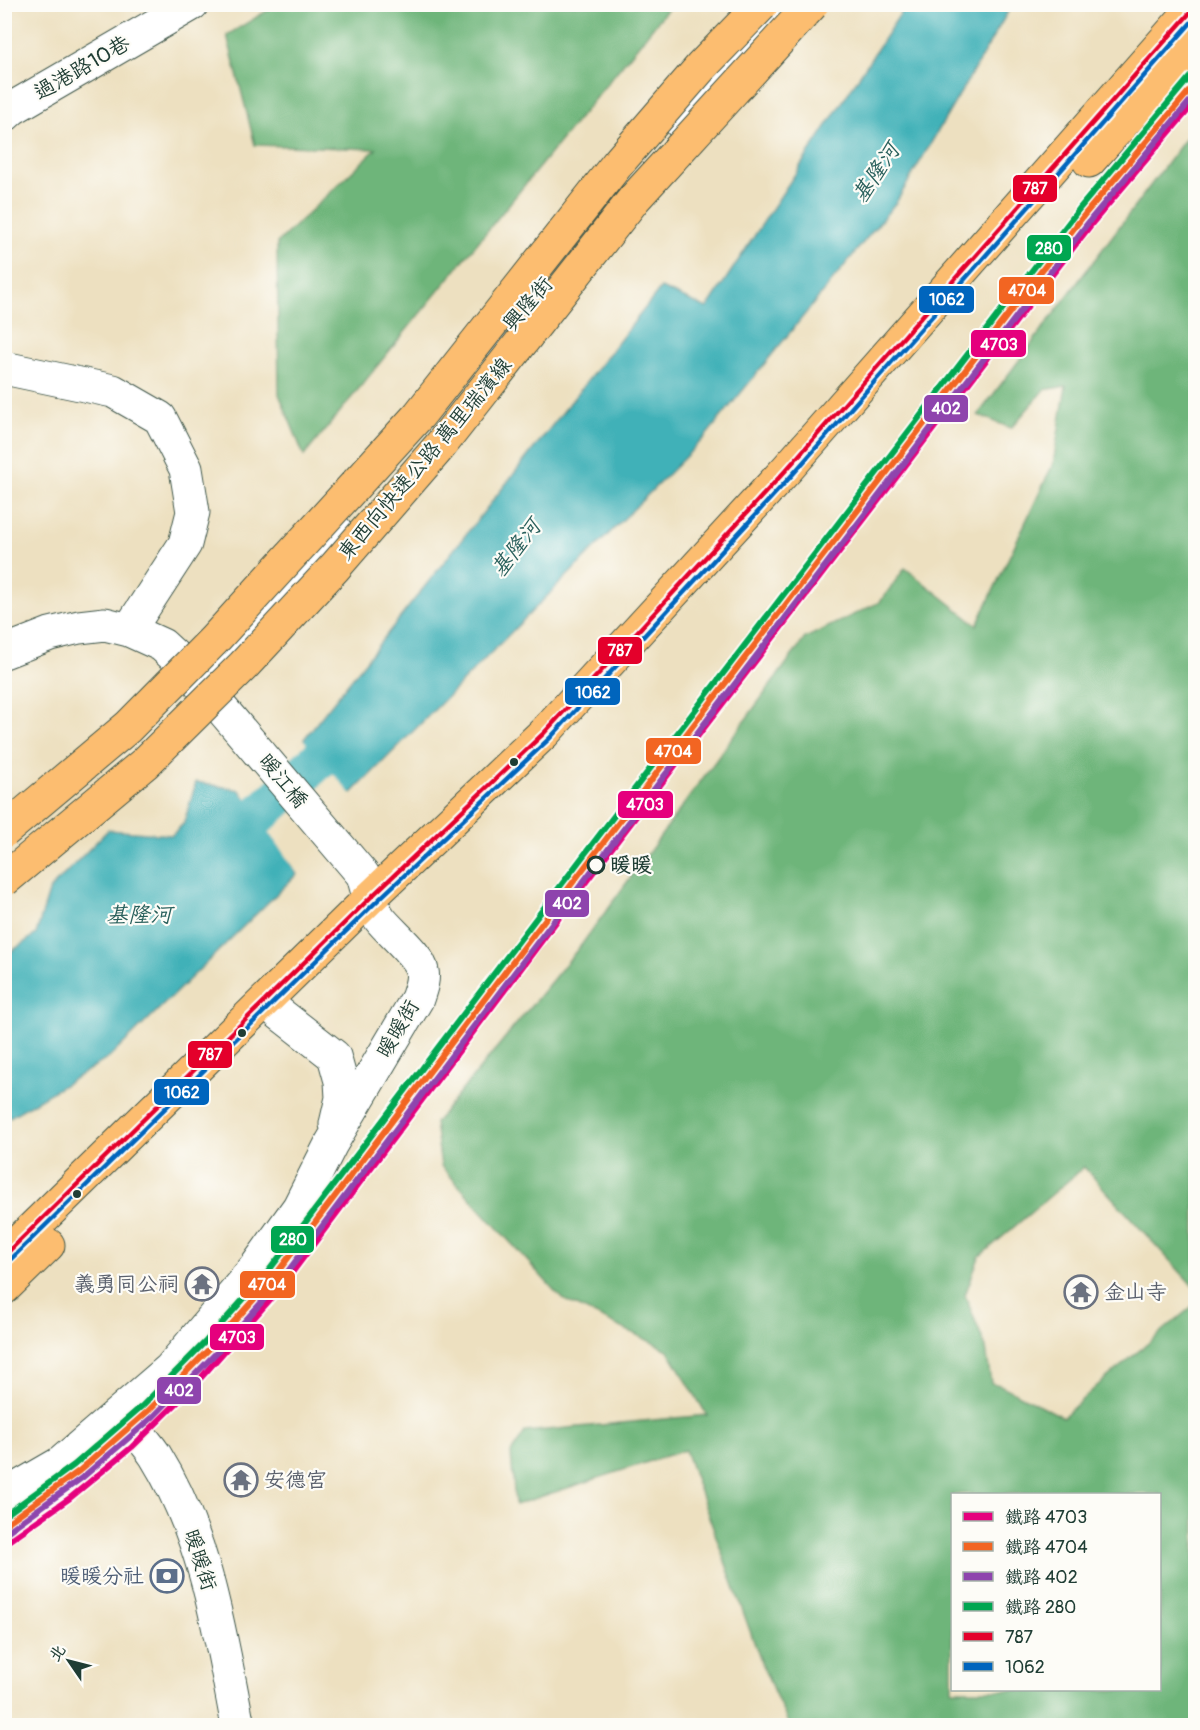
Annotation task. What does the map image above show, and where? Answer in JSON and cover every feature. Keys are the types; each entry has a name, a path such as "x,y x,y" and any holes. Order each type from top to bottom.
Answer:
{"main road":[{"name":"東西向快速公路 萬里瑞濱線","path":"4,831 128,727 214,640 419,415 618,163 701,67 762,4"},
{"name":"東西向快速公路 萬里瑞濱線","path":"4,880 145,763 243,666 335,567 440,446 634,199 812,4"},
{"path":"4,1288 273,1008 371,897 544,733 795,460 1196,5"},
{"path":"371,897 558,750 704,591 1196,41"},
{"path":"4,1256 273,1008"}],"street":[{"name":"過港路10巷","path":"4,116 192,4"},
{"name":"興隆街","path":"203,687 784,4"},
{"path":"4,368 113,391 160,418 186,469 193,512 185,544 129,630"},
{"name":"暖江橋","path":"4,652 50,634 105,624 129,630 162,645 203,687 371,897"},
{"name":"暖暖街","path":"4,1496 62,1463 170,1369 256,1267 299,1207 331,1144 417,999 422,981 422,969 371,897"},
{"name":"暖暖街","path":"273,1008 334,1056 341,1081 342,1098 331,1144"},
{"name":"暖暖街","path":"120,1413 155,1455 185,1515 210,1585 238,1725"}],"green space":[{"path":"278,4 671,5 304,456 279,394 277,243 376,149 255,145 227,35"},
{"path":"1195,126 1195,1288 1084,1167 979,1257 965,1295 986,1348 991,1383 1000,1385 1063,1417 1195,1304 1195,1725 789,1725 763,1667 685,1450 515,1505 511,1453 525,1432 707,1415 668,1350 562,1299 441,1166 435,1123 582,944 805,638 880,602 905,568 977,625 1053,464 1066,386 1044,390 1011,428 978,415"}],"water":[{"path":"906,5 1012,5 897,201 705,437 344,801 300,744 661,288 707,308"},
{"name":"基隆河","path":"196,782 240,790 272,830 297,874 109,1058 5,1120 5,956 36,934 50,889 108,830 172,835 184,823"}],"pier":[{"path":"302,738 353,796 345,803 341,803 298,746"},
{"path":"238,786 243,788 274,828 299,872 299,876"}],"waterway":[{"name":"基隆河","path":"219,852 355,726"}],"rail line":[{"name":"280","path":"4,1516 74,1465 142,1406 206,1341 267,1273 1079,209 1190,77"},
{"name":"4704","path":"4,1525 79,1471 148,1411 212,1346 273,1278 1085,214 1196,83"},
{"name":"402","path":"8,1531 83,1477 153,1417 217,1352 279,1283 1091,219 1196,94"},
{"name":"4703","path":"4,1544 70,1498 132,1447 191,1389 282,1286 598,866 1027,307 1094,221 1196,101"}],"transit line":[{"name":"787","path":"4,1256 370,898 544,733 787,469 1196,6"},
{"name":"1062","path":"9,1261 375,903 550,738 793,474 1196,17"}],"place":[{"name":"暖暖","path":"596,865"},
{"name":"義勇同公祠","path":"202,1284"},
{"name":"金山寺","path":"1081,1292"},
{"name":"安德宮","path":"241,1480"},
{"name":"暖暖分社","path":"167,1576"}]}
